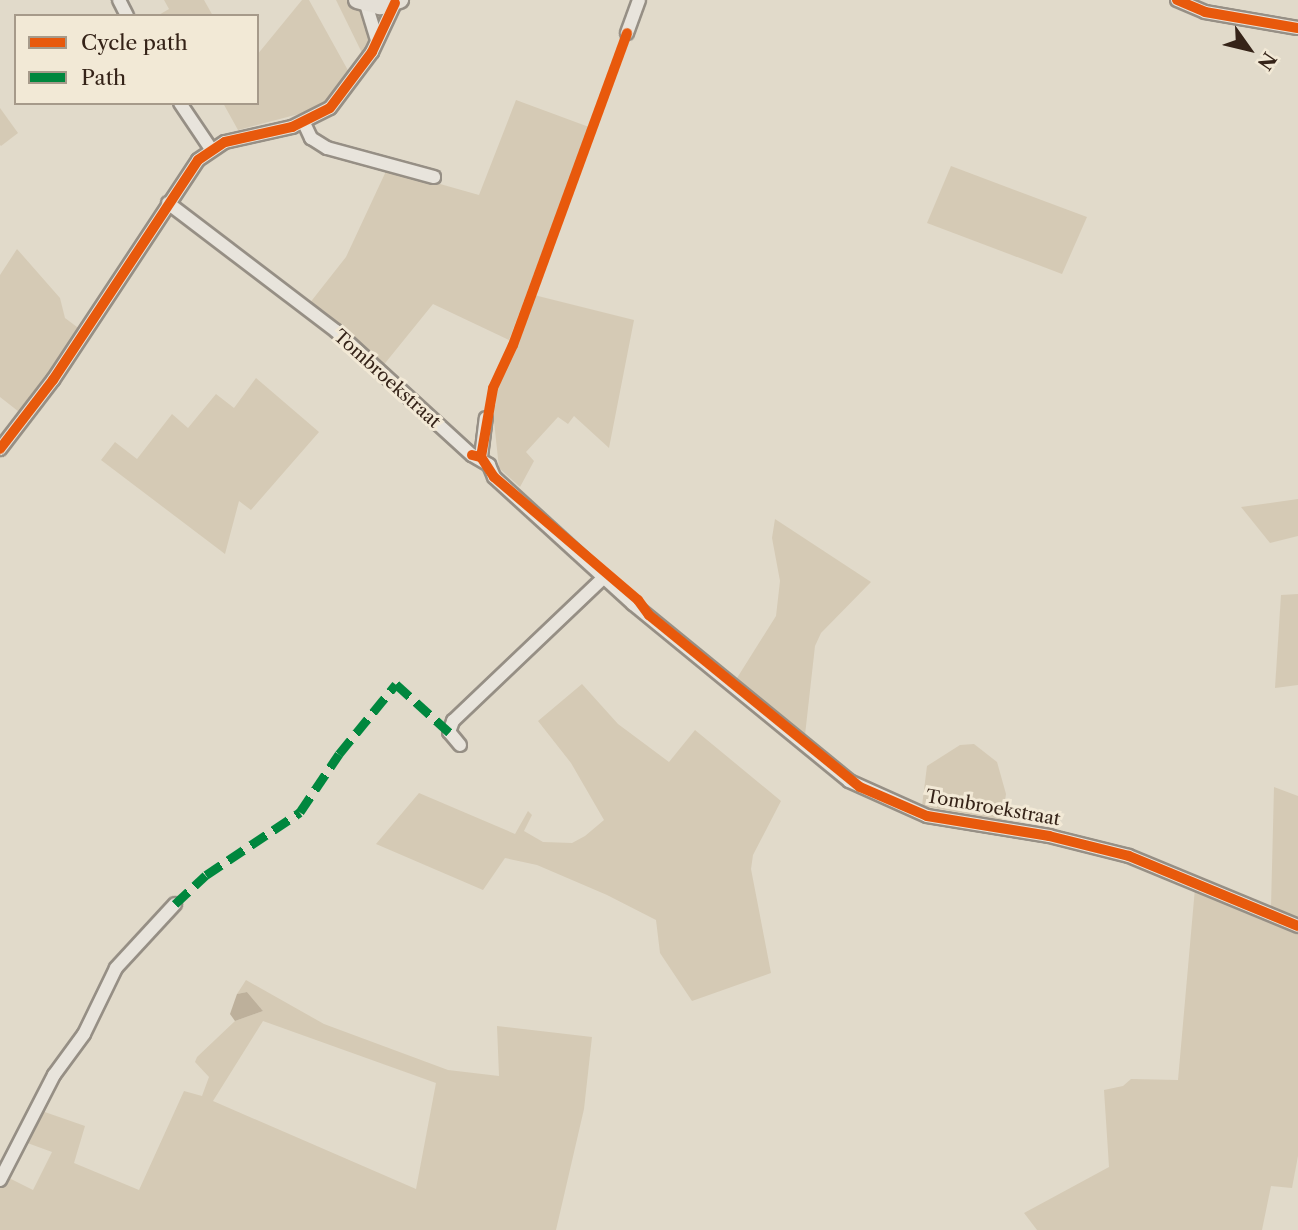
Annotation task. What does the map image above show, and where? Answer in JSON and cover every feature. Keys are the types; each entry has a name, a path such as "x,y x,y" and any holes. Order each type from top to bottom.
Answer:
{"main road":[{"path":"362,2 397,1"}],"street":[{"path":"627,33 639,0"},
{"path":"1177,0 1205,12 1298,29"},
{"path":"0,449 53,380 198,160 211,149 237,138 304,123 336,103 377,43 397,1"},
{"path":"362,2 376,25 377,43"},
{"path":"181,105 211,149"},
{"path":"304,123 310,138 327,148 434,177"},
{"name":"Tombroekstraat","path":"168,203 336,331 472,455 481,457 494,477 594,566 630,593 649,615"},
{"path":"481,457 486,418"},
{"name":"Tombroekstraat","path":"594,566 603,578 831,768 882,799 936,818 1049,836 1129,856 1298,926"},
{"path":"460,745 449,732 453,720 603,578"},
{"path":"0,1180 54,1075 84,1034 116,968 175,904"}],"shaded area":[{"path":"164,0 204,0 212,14 160,14 169,9"},
{"path":"302,0 309,0 350,74 318,109 238,130 224,105 259,105 259,53"},
{"path":"336,0 349,0 365,9 372,42 363,55"},
{"path":"516,100 589,127 509,340 433,304 382,367 309,304 346,257 387,169 479,195"},
{"path":"0,108 18,133 1,146 0,145"},
{"path":"951,166 1087,217 1062,274 927,223"},
{"path":"17,249 60,298 65,318 81,330 23,415 0,397 0,275"},
{"path":"534,295 634,320 609,448 574,416 568,424 558,417 526,452 534,461 520,487 499,468 494,421 488,420 490,405 496,405 497,385"},
{"path":"256,378 319,432 251,510 239,501 225,554 101,460 115,442 137,459 172,414 188,428 216,394 234,408"},
{"path":"1298,499 1298,536 1270,543 1241,507"},
{"path":"775,519 871,582 821,633 815,646 805,735 737,678 776,616 780,581 772,538"},
{"path":"1298,594 1298,685 1275,688 1281,595"},
{"path":"582,684 618,724 669,762 695,730 781,801 753,855 751,869 771,973 692,1001 660,953 656,920 607,895 537,865 505,858 483,890 376,844 419,793 515,834 528,811 532,815 524,831 543,842 572,843 585,836 604,820 571,763 538,721"},
{"path":"974,744 997,762 1006,794 1002,820 922,806 927,766 960,745"},
{"path":"1274,787 1298,796 1298,918 1271,907"},
{"path":"1195,888 1298,932 1298,1156 1292,1188 1271,1186 1262,1230 1037,1230 1024,1213 1109,1167 1104,1090 1123,1086 1131,1079 1178,1080"},
{"path":"246,980 324,1024 448,1070 499,1076 497,1026 592,1037 584,1109 556,1230 0,1230 0,1187 5,1176 33,1190 52,1152 22,1141 39,1110 85,1126 74,1163 139,1190 184,1091 202,1096 209,1077 195,1062 197,1057 235,1021 263,1011 247,992 237,994","holes":["263,1021 436,1083 416,1189 213,1101"]},
{"path":"247,992 263,1011 235,1021 230,1014 237,994"}],"marked path":[{"path":"175,904 206,875 300,812 339,754 396,684 449,732"}],"cycle path":[{"path":"1177,0 1205,12 1298,28"},
{"path":"0,449 53,380 198,160 225,142 292,127 330,108 372,52 395,3"},
{"path":"481,457 493,388 513,345 627,33"},
{"path":"472,455 481,457 494,477 638,600 649,615 860,787 927,816 1049,836 1129,856 1298,926"}]}
